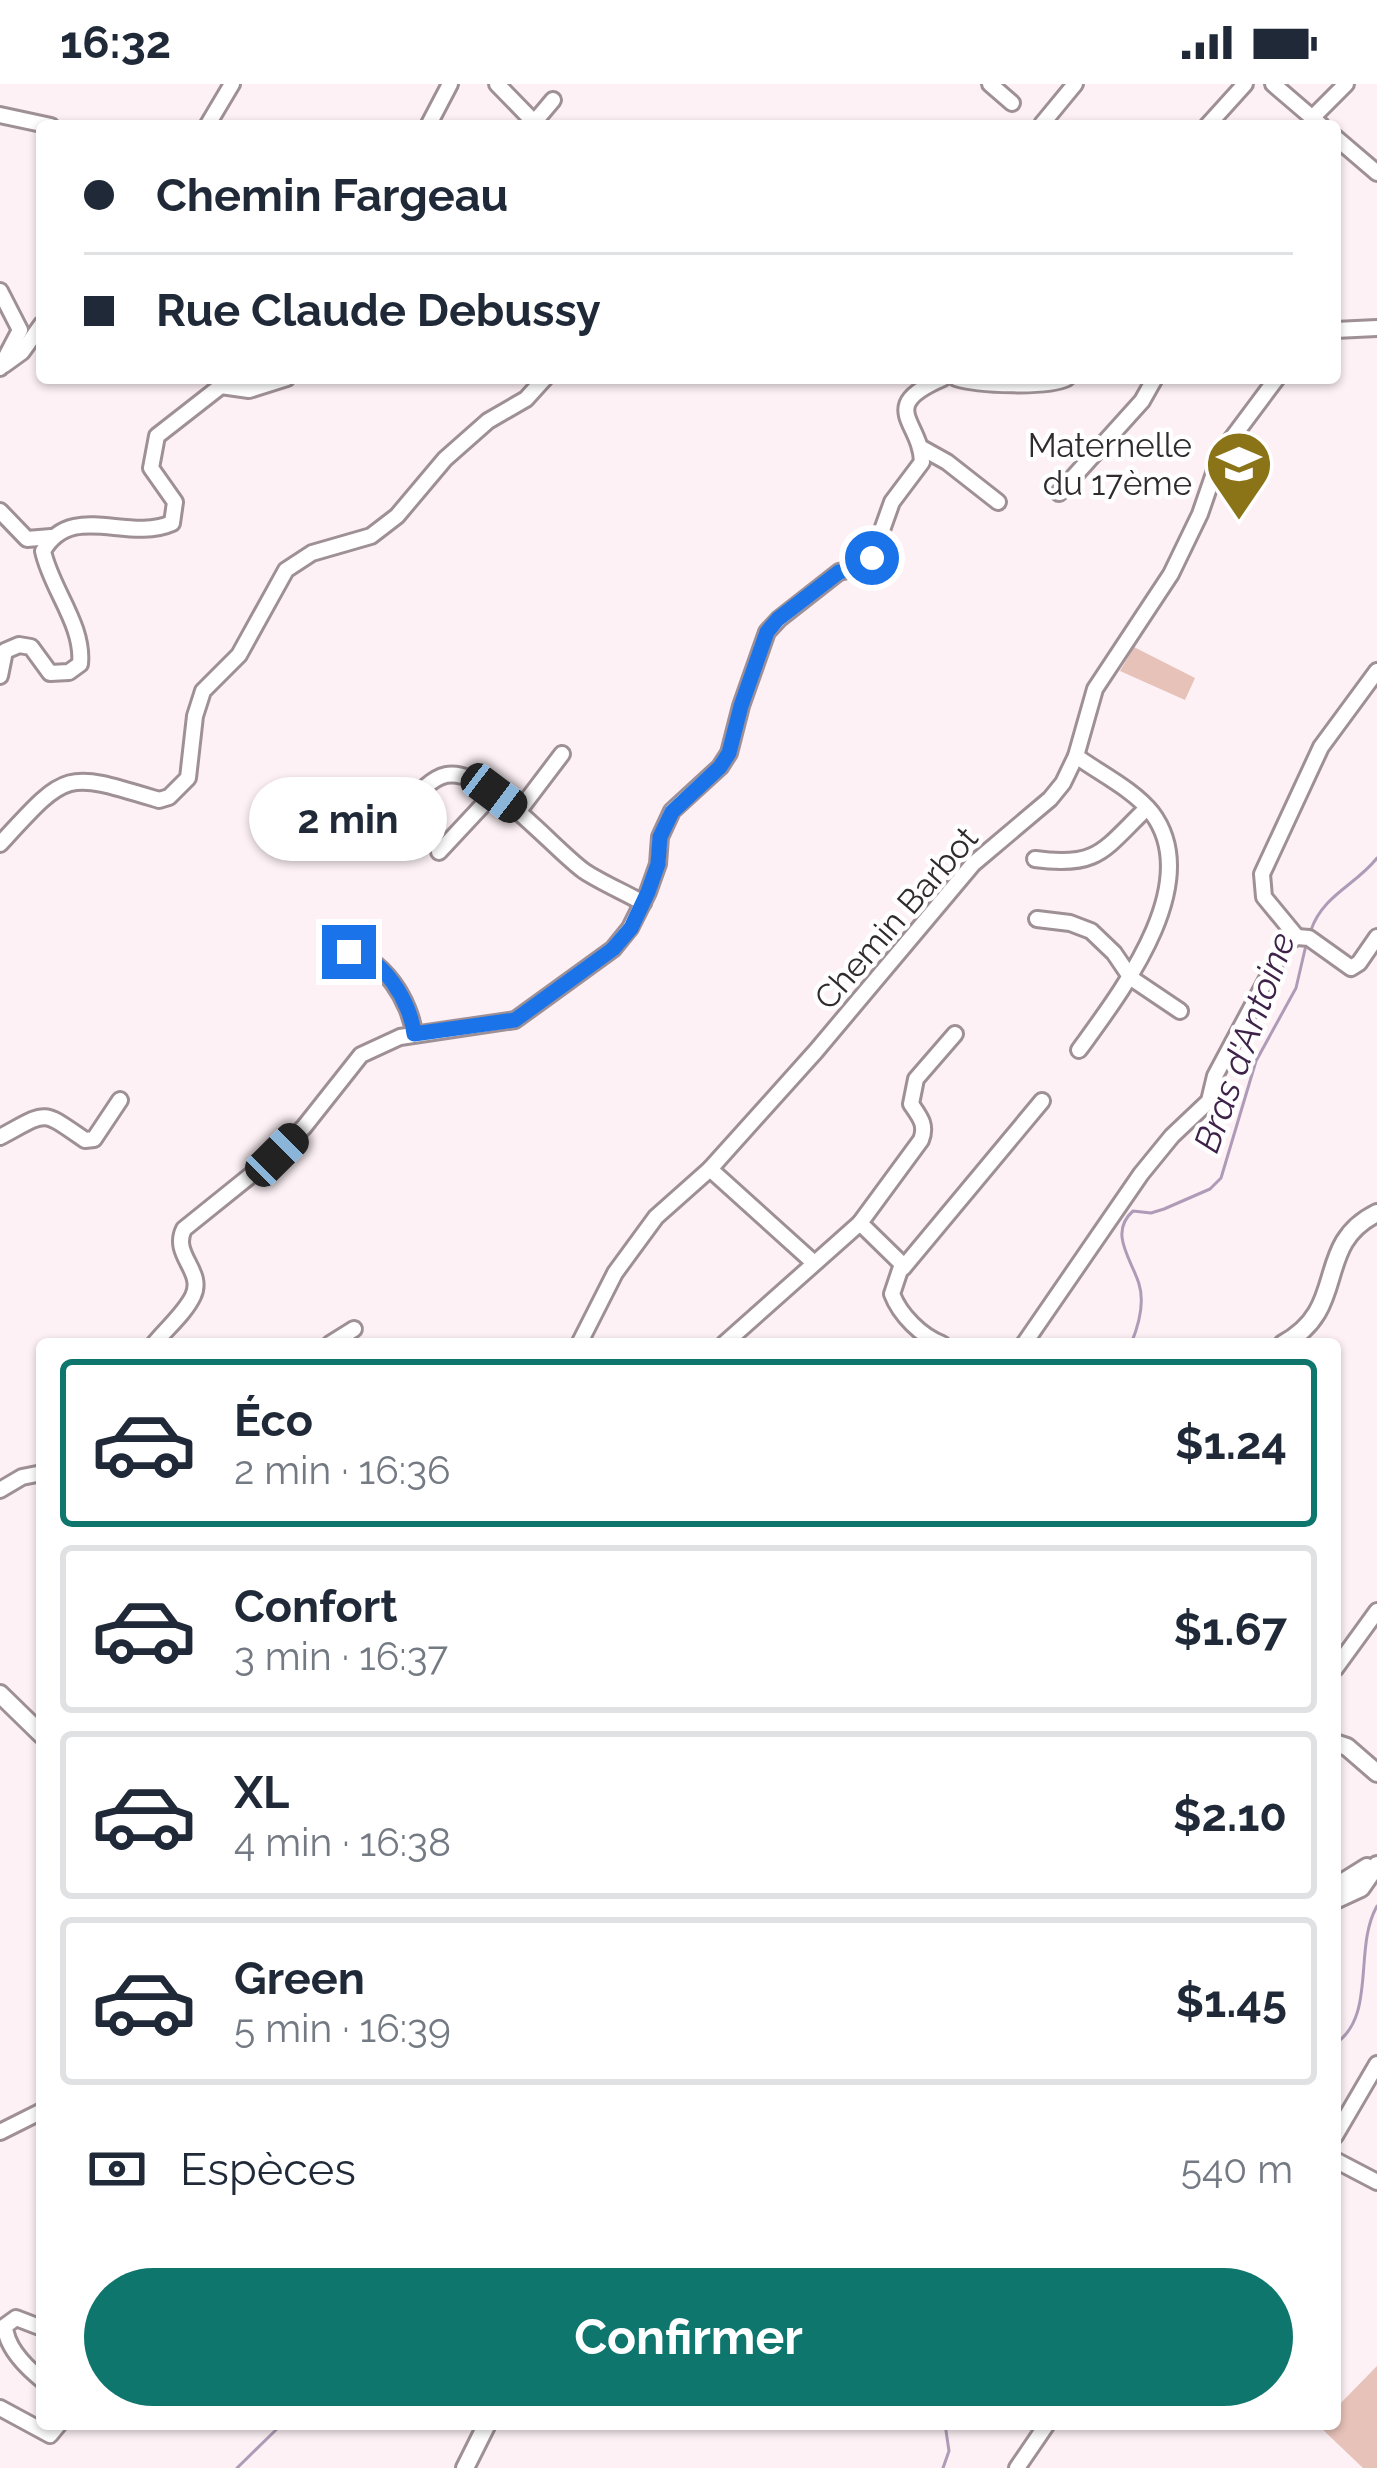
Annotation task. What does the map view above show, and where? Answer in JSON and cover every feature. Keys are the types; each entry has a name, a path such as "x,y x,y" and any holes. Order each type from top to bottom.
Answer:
{"main road":[{"path":"1294,1338 1317,1318 1349,1232 1377,1213"},
{"path":"0,1694 36,1730"},
{"path":"1341,1745 1377,1773"},
{"path":"1341,1884 1377,1862"},
{"path":"1341,1897 1361,1888 1377,1862"},
{"path":"465,2468 484,2430"}],"street":[{"path":"210,120 232,84"},
{"path":"431,120 450,84"},
{"path":"497,84 530,119 537,119 553,100"},
{"path":"990,84 1012,103"},
{"path":"1045,120 1075,84"},
{"path":"1212,120 1245,84"},
{"path":"1273,84 1313,118 1346,84"},
{"path":"0,115 36,123"},
{"path":"1341,142 1377,173"},
{"path":"0,291 20,330 0,368"},
{"path":"1341,330 1377,328"},
{"path":"0,368 22,352 36,332"},
{"path":"0,676 4,651 19,645 32,647 50,673 69,672 80,664 82,647 43,551 62,528 152,529 172,523 175,502 151,468 154,442 166,426 220,384"},
{"path":"230,384 250,390 268,384"},
{"path":"0,844 58,786 79,779 159,800 170,797 188,778 195,716 203,691 239,655 286,570 312,553 371,536 397,516 445,459 540,384"},
{"path":"159,1338 193,1297 196,1286 181,1252 179,1238 184,1228 277,1155 361,1055 414,1034 515,1020 601,961 631,928 658,864 663,828 672,812 729,753 767,632 839,572 863,566 872,558 892,502 920,468 920,447 907,424 907,407 932,384"},
{"path":"1059,493 1142,401 1152,384"},
{"name":"Chemin Barbot","path":"582,1338 615,1273 656,1217 710,1169 816,1051 973,864 1050,799 1076,757 1094,689 1171,574 1200,514 1220,453 1272,384"},
{"path":"920,447 998,502"},
{"path":"0,511 27,539 51,537"},
{"path":"1297,937 1264,897 1262,874 1321,747 1377,670"},
{"path":"518,812 562,754"},
{"path":"1076,757 1147,808 1165,835 1169,883 1131,978 1079,1050"},
{"path":"396,818 444,775 463,776 494,793 585,872 643,903"},
{"path":"439,852 494,793"},
{"path":"1035,859 1073,864 1091,857 1147,808"},
{"path":"1037,919 1070,923 1091,932 1114,952 1131,978 1180,1011"},
{"path":"1028,1338 1141,1174 1209,1101 1215,1076 1286,944 1297,937 1309,938 1347,968 1355,967 1377,937"},
{"path":"329,970 349,952 366,957 404,999 414,1034"},
{"path":"731,1338 860,1223 921,1140 923,1122 911,1104 916,1079 955,1034"},
{"path":"0,1137 47,1117 61,1120 80,1137 94,1139 120,1100"},
{"path":"919,1338 892,1294 903,1268 1042,1100"},
{"path":"710,1169 814,1262"},
{"path":"860,1223 895,1253 903,1268"},
{"path":"340,1338 354,1329"},
{"path":"0,1490 36,1474"},
{"path":"1341,1662 1377,1611"},
{"path":"1341,2126 1377,2064"},
{"path":"0,2132 36,2117"},
{"path":"1341,2162 1377,2182"},
{"path":"36,2326 16,2318 5,2326 16,2353 36,2374"},
{"path":"0,2408 36,2430"},
{"path":"1017,2468 1042,2430"}],"shaded area":[{"path":"1134,647 1195,678 1185,700 1120,671"},
{"path":"1377,2366 1377,2468 1363,2468 1323,2430 1341,2430 1341,2403"}],"waterway":[{"name":"Bras d'Antoine","path":"1311,930 1323,908 1377,858"},
{"name":"Bras d'Antoine","path":"1133,1338 1141,1299 1122,1228 1133,1211 1164,1209 1210,1189 1221,1178 1256,1061 1296,988 1306,945"},
{"path":"1341,2038 1356,2017 1366,1941 1377,1906"},
{"name":"Bras d'Antoine","path":"237,2468 276,2430"},
{"path":"943,2468 949,2451 946,2430"}],"place":[{"name":"Maternelle du 17ème","path":"1239,523"}],"route":[{"path":"349,952 366,957 388,978 404,999 414,1034 515,1020 601,961 631,928 643,903 658,864 663,828 672,812 729,753 767,632 839,572 863,566 872,558"}]}
